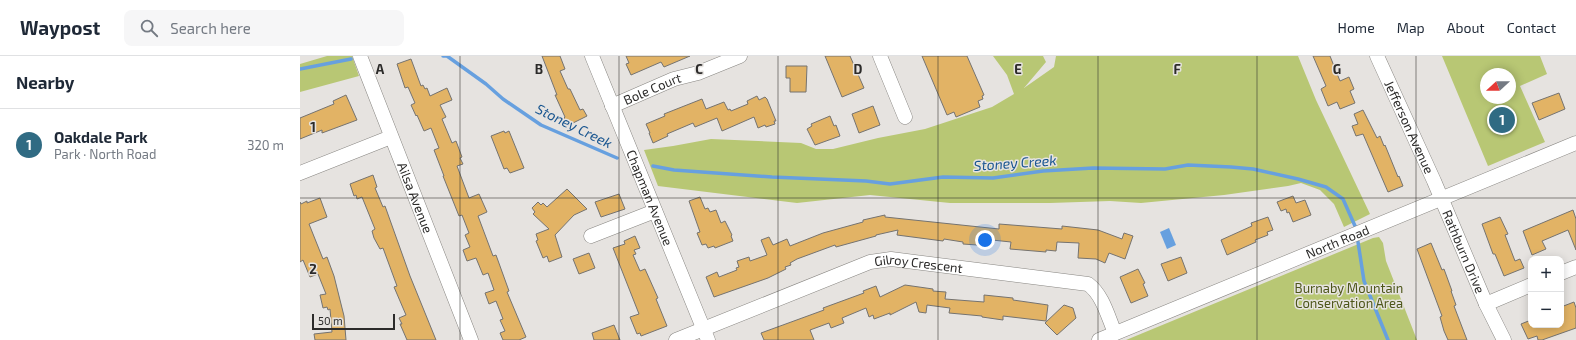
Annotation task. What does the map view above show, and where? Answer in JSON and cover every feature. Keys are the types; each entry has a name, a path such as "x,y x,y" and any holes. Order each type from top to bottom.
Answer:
{"street":[{"name":"Ailsa Avenue","path":"360,56 471,340"},
{"name":"Chapman Avenue","path":"592,56 706,334"},
{"path":"880,56 905,117"},
{"name":"Jefferson Avenue","path":"1376,56 1441,199"},
{"name":"Bole Court","path":"612,106 674,79 698,73 740,57"},
{"path":"300,173 391,137"},
{"name":"North Road","path":"1099,340 1576,143"},
{"name":"Rathburn Drive","path":"1441,199 1486,304 1504,340"},
{"path":"591,236 655,211"},
{"name":"Gilroy Crescent","path":"676,340 706,334 870,262 891,259 1088,284 1100,297 1115,333"},
{"path":"1564,272 1576,267"},
{"name":"Rathburn Drive","path":"1486,304 1528,286"}],"green space":[{"path":"327,56 352,56 359,76 300,92 300,64"},
{"path":"993,56 1043,56 1046,62 1024,88 1054,67 1056,56 1298,56 1316,100 1370,214 1344,227 1334,204 1320,190 1301,183 1224,195 1141,203 1110,201 1050,203 950,203 870,195 797,203 658,186 644,150 711,139 801,143 816,149 833,149 925,129 992,107 1014,94 1007,75"},
{"path":"1442,56 1540,56 1547,74 1520,86 1545,142 1488,166"},
{"name":"Burnaby Mountain Conservation Area","path":"1379,237 1383,243 1386,261 1417,340 1126,340 1373,238"}],"water":[{"path":"1169,228 1176,245 1167,249 1160,232"}],"building":[{"path":"542,56 560,56 565,69 560,71 568,89 570,89 580,110 583,109 587,116 567,126"},
{"path":"626,56 690,56 664,67 661,62 631,75 626,64 629,63"},
{"path":"825,56 850,56 864,88 842,97"},
{"path":"922,56 967,56 984,95 982,96 983,99 978,101 980,107 956,117 954,112 947,115"},
{"path":"1313,56 1330,56 1340,81 1349,77 1354,89 1350,91 1355,103 1340,109 1337,102 1328,106 1321,89 1326,86"},
{"path":"411,59 421,86 423,85 425,89 427,88 430,96 447,88 452,100 440,105 446,117 442,119 452,143 456,141 462,157 460,158 463,164 457,166 469,198 479,194 487,212 478,216 493,256 496,255 509,291 507,292 526,337 519,340 503,340 500,333 505,331 500,320 503,319 496,301 489,304 485,293 494,290 488,273 483,275 476,258 467,261 463,250 470,247 465,235 469,233 462,215 459,216 443,176 434,150 439,148 431,128 424,131 417,115 416,116 411,105 415,103 408,87 405,88 397,64"},
{"path":"786,66 807,66 806,92 790,92 790,78 786,78"},
{"path":"1559,93 1565,109 1539,120 1532,103"},
{"path":"346,95 357,120 322,133 322,130 300,139 300,118 334,104 333,101"},
{"path":"757,96 759,100 765,97 767,99 776,121 774,121 775,124 766,127 765,125 758,128 754,117 722,131 717,118 695,127 693,123 667,134 668,136 653,143 646,124 665,116 664,114 702,99 706,109 724,102 728,110 730,109 731,111 748,104 747,101"},
{"path":"873,106 880,125 859,133 852,114"},
{"path":"1363,110 1377,138 1380,136 1384,146 1385,145 1403,186 1388,192 1363,134 1356,136 1352,126 1358,124 1354,114"},
{"path":"830,116 834,126 836,125 840,136 815,145 807,129 812,126 811,124"},
{"path":"504,131 505,133 509,131 524,168 510,173 507,168 504,169 491,136"},
{"path":"373,175 377,187 375,188 383,207 385,206 410,276 436,340 407,340 400,324 402,324 399,318 406,315 394,287 397,286 383,248 380,249 374,238 372,231 375,229 362,197 357,199 356,195 354,196 350,184"},
{"path":"567,189 587,209 574,215 555,235 562,257 549,262 547,256 543,258 536,241 538,240 536,234 549,229 533,214 535,212 532,208 538,202 541,205 543,203 547,207"},
{"path":"619,194 625,209 601,217 595,202"},
{"path":"1293,196 1296,203 1305,200 1311,215 1293,222 1289,212 1287,213 1286,209 1281,211 1277,202"},
{"path":"700,197 705,209 708,208 710,212 716,210 721,223 725,221 732,235 733,241 715,248 714,246 708,248 706,244 702,245 697,233 700,232 689,201"},
{"path":"320,198 327,217 309,224 323,259 327,257 334,276 344,316 346,340 315,340 314,334 332,332 330,309 328,310 327,307 323,308 320,295 326,294 318,274 310,277 303,260 300,262 300,202 301,204 307,201 307,203"},
{"path":"1573,210 1576,219 1576,250 1568,230 1542,241 1546,249 1532,255 1523,231"},
{"path":"885,215 885,217 999,229 999,224 1062,229 1062,226 1098,230 1122,239 1124,233 1133,236 1125,259 1109,253 1105,263 1096,259 1078,258 1079,243 1057,242 1056,251 1046,250 1046,252 1010,249 1011,242 992,240 991,246 963,244 963,242 944,239 943,241 897,235 898,230 836,247 835,245 797,259 790,263 791,265 785,267 786,269 768,278 714,297 706,277 717,272 719,277 737,270 736,268 739,267 737,261 749,257 750,261 767,255 761,240 769,237 773,245 787,239 790,246 823,233 863,222 863,220"},
{"path":"1268,217 1273,230 1267,232 1268,235 1255,240 1256,242 1227,255 1221,240 1252,226 1251,223"},
{"path":"1500,217 1508,234 1505,235 1515,261 1520,259 1524,268 1504,276 1495,254 1493,254 1482,224"},
{"path":"635,236 640,248 634,250 636,254 633,255 640,271 645,269 658,298 656,299 667,326 641,336 640,333 637,334 630,317 639,314 613,248 625,244 624,241"},
{"path":"1431,243 1442,270 1444,269 1456,305 1454,306 1467,340 1448,340 1444,331 1440,317 1442,316 1417,249"},
{"path":"589,253 595,268 579,274 573,259"},
{"path":"1181,257 1187,273 1168,281 1161,264"},
{"path":"1138,269 1145,283 1143,284 1148,296 1131,303 1120,277"},
{"path":"905,285 933,289 933,291 946,292 945,299 984,302 984,295 1013,298 1013,300 1048,305 1046,321 1003,316 1003,320 982,316 949,313 950,308 927,305 926,313 919,312 916,302 890,315 890,313 874,319 873,315 869,317 866,308 842,318 844,323 831,328 829,323 810,330 814,340 764,340 761,333 824,310 823,308 864,293 863,291 876,286 880,297"},
{"path":"1574,302 1576,308 1576,328 1542,340 1538,340 1537,336 1528,339 1521,324 1528,321 1528,328 1564,328 1564,306"},
{"path":"1064,305 1073,308 1076,318 1057,335 1045,323"},
{"path":"614,325 620,340 594,340 592,333"}],"waterway":[{"name":"Stoney Creek","path":"443,56 447,56 486,84 503,99 541,125 617,158"},
{"name":"Stoney Creek","path":"300,69 351,59"},
{"name":"Stoney Creek","path":"653,166 674,170 772,177 866,181 890,184 943,177 993,178 1043,171 1093,168 1165,169 1188,165 1231,167 1253,169 1326,187 1343,199 1355,226"},
{"name":"Stoney Creek","path":"1358,242 1364,281 1388,340"}],"place":[{"name":"Oakdale Park","path":"1502,120"}]}
